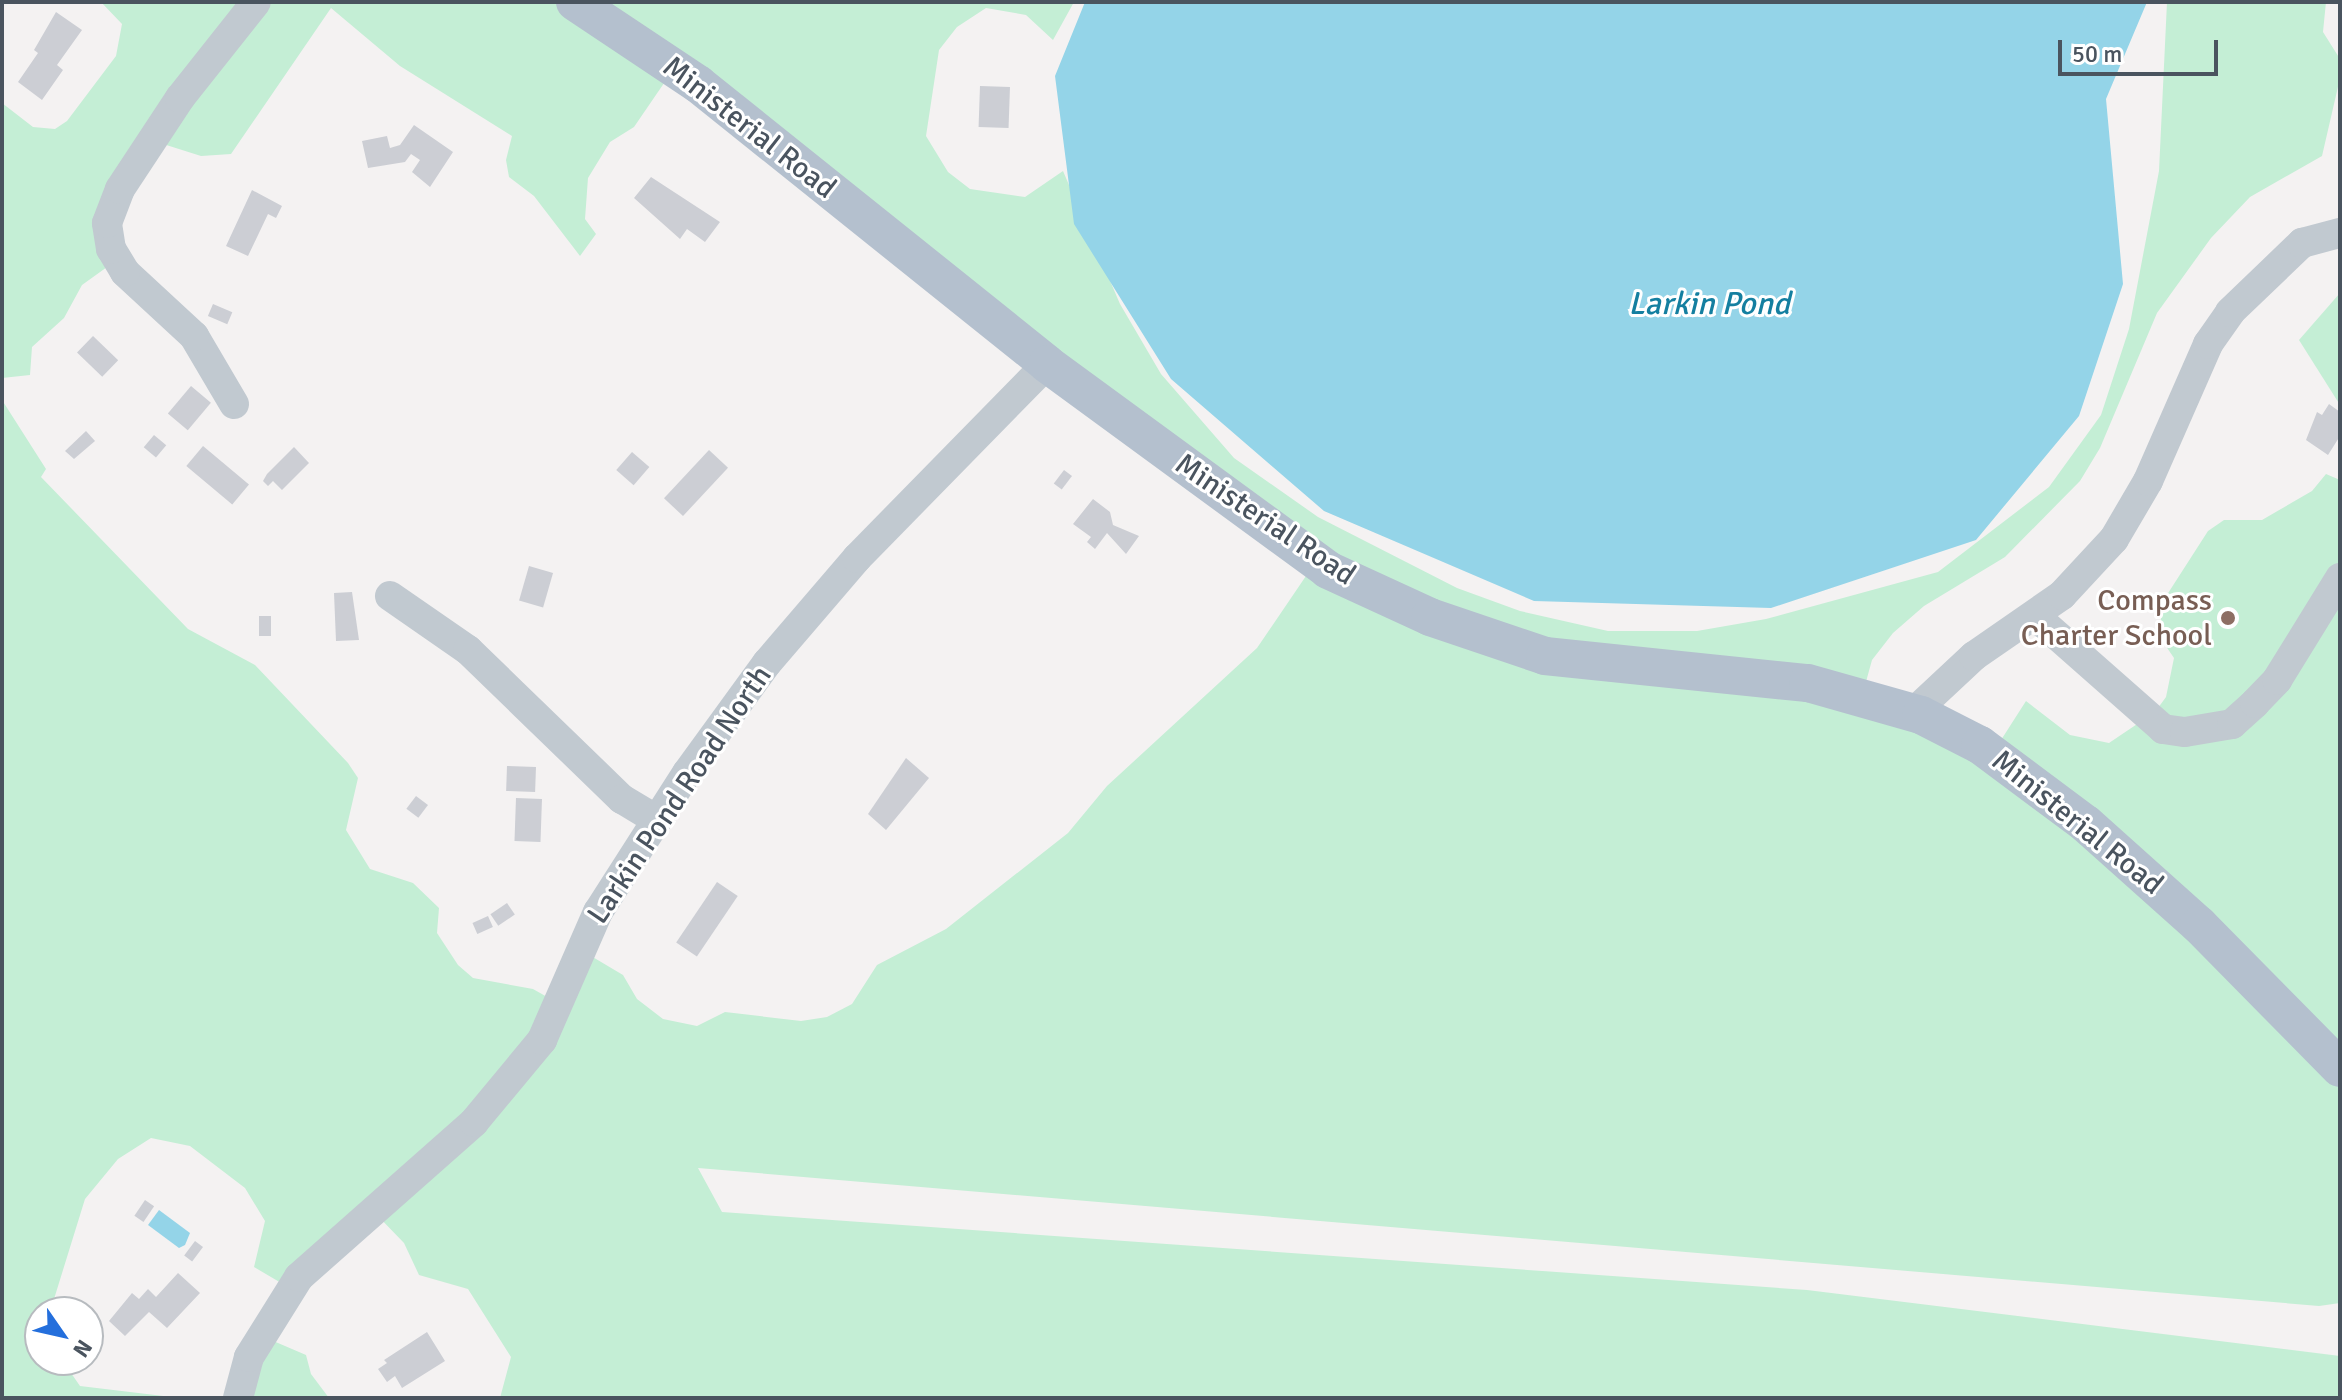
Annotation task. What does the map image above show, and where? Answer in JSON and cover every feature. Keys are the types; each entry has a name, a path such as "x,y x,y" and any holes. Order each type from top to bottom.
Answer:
{"main road":[{"name":"Ministerial Road","path":"575,2 698,84 1047,364 1328,570 1430,617 1545,656 1808,683 1914,712 1980,745 2086,824 2199,925 2340,1068"}],"street":[{"path":"234,404 194,336 125,272 111,249 107,223 120,189 180,98 256,2"},
{"path":"1914,712 1974,656 2035,616 2114,539 2161,455 2208,344 2230,312 2302,243 2340,233"},
{"name":"Larkin Pond Road North","path":"238,1398 249,1357 299,1277 474,1122 542,1040 592,923 657,820 767,663 857,558 1047,364"},
{"path":"2035,616 2163,729 2185,732 2232,724 2255,703 2277,680 2340,578"},
{"path":"390,596 468,650 622,799 657,820"}],"green space":[{"path":"101,2 1074,2 1053,40 1026,15 986,8 957,27 939,50 926,136 948,172 970,189 1025,197 1063,171 1120,304 1161,374 1234,458 1318,517 1457,588 1520,611 1608,631 1697,631 1766,619 1938,572 2049,487 2101,415 2129,329 2159,171 2167,2 2326,2 2323,32 2340,59 2340,78 2322,156 2250,197 2211,238 2157,313 2100,448 2080,481 2005,557 1924,606 1893,633 1872,660 1864,689 1994,751 2026,701 2070,735 2109,743 2155,712 2166,697 2174,658 2159,636 2163,601 2208,531 2224,520 2262,520 2312,491 2326,474 2340,480 2340,1303 2319,1306 698,1168 722,1212 1807,1290 2340,1356 2340,1398 500,1398 511,1357 468,1289 419,1275 404,1243 375,1213 293,1290 254,1267 265,1221 245,1188 190,1146 151,1138 118,1159 85,1199 55,1296 24,1296 24,1376 73,1376 80,1386 180,1398 2,1398 2,400 46,469 41,477 188,629 255,665 348,763 358,778 346,830 370,869 413,883 439,908 437,933 458,965 473,978 533,989 556,1002 591,956 623,975 637,999 663,1019 697,1026 725,1012 801,1021 827,1017 852,1004 877,965 946,929 1068,833 1107,786 1257,648 1308,573 673,70 634,127 610,142 588,178 585,219 596,234 580,256 534,196 509,177 506,160 512,136 400,66 331,8 231,154 201,156 141,137 121,180 121,257 82,285 64,318 32,347 30,375 2,378 2,103 33,127 55,129 67,121 116,56 122,24"},
{"path":"2340,293 2340,405 2299,340"},
{"path":"264,1337 306,1355 311,1374 329,1398 239,1398"}],"water":[{"name":"Larkin Pond","path":"1085,2 2147,2 2106,99 2123,284 2079,416 1976,540 1771,608 1534,601 1324,511 1171,379 1074,224 1055,76"},
{"path":"159,1210 190,1233 185,1245 179,1248 148,1225"}],"building":[{"path":"56,12 82,30 57,65 63,70 42,100 18,82 38,53 34,50"},
{"path":"980,86 1010,87 1009,128 979,127"},
{"path":"414,125 453,152 430,187 412,172 420,160 411,154 405,162 368,168 362,141 387,136 390,148 400,145"},
{"path":"651,177 720,222 705,242 687,229 680,239 634,198"},
{"path":"252,190 282,206 276,218 268,214 248,256 226,246"},
{"path":"213,304 232,312 227,324 208,316"},
{"path":"93,336 118,360 102,377 77,353"},
{"path":"191,386 211,403 188,430 168,414"},
{"path":"2329,404 2340,412 2340,436 2328,455 2306,440 2317,412 2322,415"},
{"path":"86,431 95,441 74,459 65,451"},
{"path":"154,435 166,445 156,458 144,447"},
{"path":"203,446 249,485 232,504 186,466"},
{"path":"294,447 309,463 282,490 273,481 268,486 263,481 267,474"},
{"path":"709,450 728,468 683,516 664,498"},
{"path":"632,452 649,467 634,485 616,470"},
{"path":"1064,470 1072,476 1062,490 1054,484"},
{"path":"1093,499 1110,512 1113,525 1139,536 1126,554 1107,533 1095,549 1087,542 1091,537 1073,524"},
{"path":"529,566 553,573 543,607 519,601"},
{"path":"352,592 359,640 336,641 334,593"},
{"path":"259,616 271,616 271,636 259,636"},
{"path":"906,758 929,778 886,830 868,814"},
{"path":"507,766 536,767 535,792 506,791"},
{"path":"416,796 428,805 418,818 406,809"},
{"path":"516,798 542,799 540,842 514,841"},
{"path":"717,882 738,896 697,956 676,943"},
{"path":"507,903 515,915 498,926 490,914"},
{"path":"488,916 493,927 477,934 472,923"},
{"path":"145,1200 154,1206 143,1222 134,1216"},
{"path":"195,1241 203,1247 192,1261 184,1255"},
{"path":"178,1273 200,1293 167,1328 149,1312 125,1336 109,1321 132,1293 139,1299 148,1289 156,1297"},
{"path":"427,1332 445,1361 402,1388 395,1376 387,1382 378,1369 387,1363 384,1360"}],"place":[{"name":"Compass Charter School","path":"2228,618"}]}
